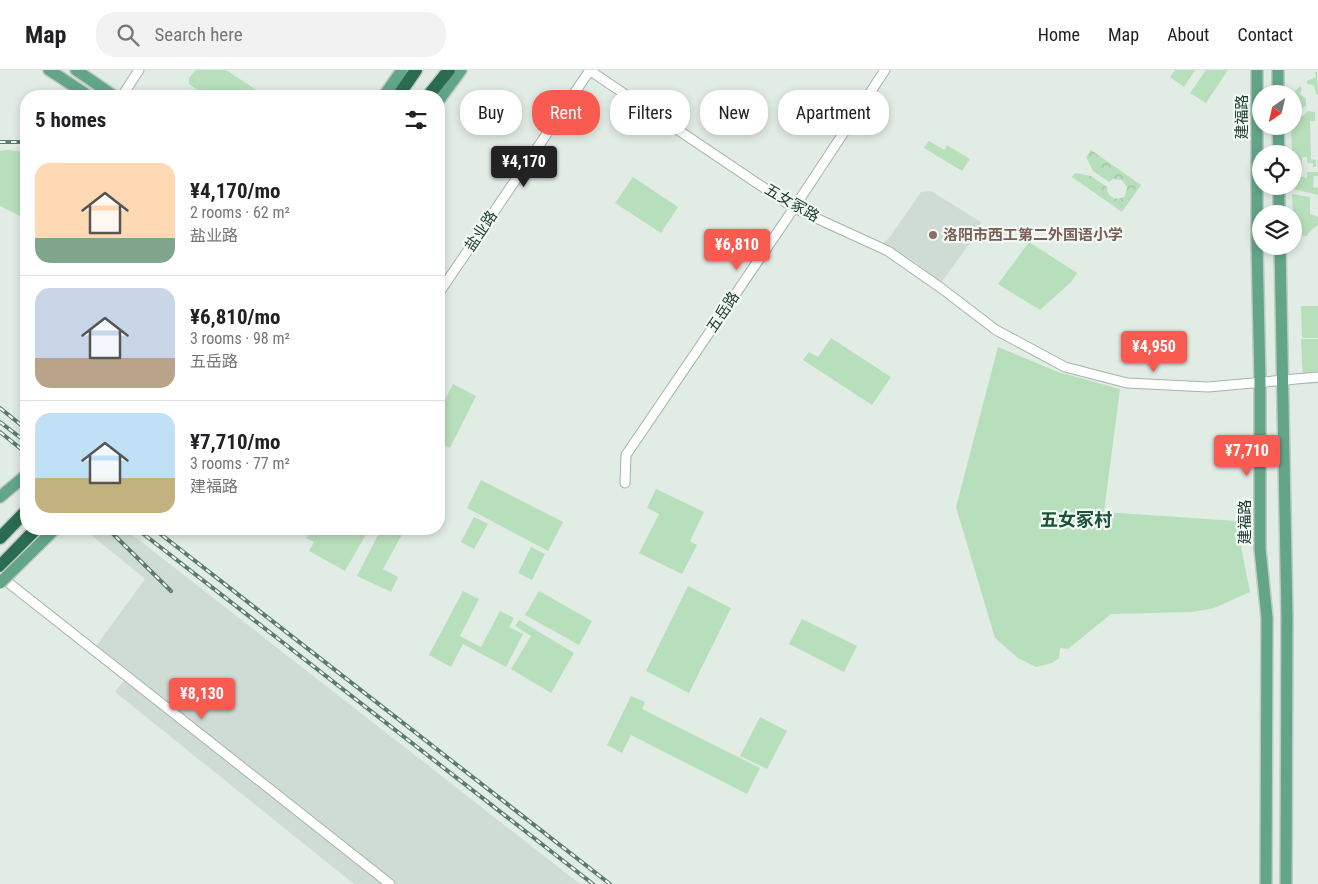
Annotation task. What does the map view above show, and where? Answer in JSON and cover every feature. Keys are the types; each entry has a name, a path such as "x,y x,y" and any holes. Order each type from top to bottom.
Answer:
{"highway":[{"path":"397,90 410,70"},
{"path":"402,90 416,70"},
{"path":"423,90 438,70"},
{"path":"433,90 448,70"},
{"path":"0,532 20,515"},
{"path":"0,538 20,516"},
{"path":"0,566 30,535"}],"main road":[{"path":"49,70 79,90"},
{"path":"76,70 105,90"},
{"path":"388,90 402,70"},
{"path":"445,92 461,70"},
{"name":"建福路","path":"1257,70 1260,549 1267,618 1266,884"},
{"path":"1278,70 1278,85"},
{"path":"1280,255 1287,617 1286,884"},
{"path":"0,497 20,480"},
{"path":"0,583 49,535"}],"street":[{"path":"126,90 139,70"},
{"path":"392,90 406,70"},
{"path":"440,90 455,70"},
{"name":"五女冢路","path":"590,70 794,208 888,251 996,330 1065,367 1127,383 1208,387 1318,377"},
{"name":"盐业路","path":"445,284 590,70"},
{"name":"五岳路","path":"625,483 626,455 794,208 885,70"},
{"path":"0,576 390,884"}],"shaded area":[{"name":"洛阳市西工第二外国语小学","path":"931,191 981,222 978,232 941,283 912,260 883,243 889,238 921,192"},
{"path":"91,535 133,535 580,884 354,884 115,692 130,673 96,646 145,579"}],"green space":[{"path":"196,70 226,70 256,90 198,90 189,84 189,78"},
{"path":"1175,70 1195,70 1184,87 1170,77"},
{"path":"1206,70 1228,70 1206,103 1190,93"},
{"path":"1315,72 1317,72 1318,95 1315,94 1313,85 1307,84 1307,81 1316,77"},
{"path":"1302,96 1306,99 1306,106 1302,108"},
{"path":"1308,111 1315,112 1315,121 1310,121 1311,159 1316,160 1316,167 1313,167 1313,163 1307,163 1307,157 1302,157 1302,145 1292,145 1291,135 1302,135 1302,116"},
{"path":"929,141 944,150 947,145 970,159 962,171 924,148"},
{"path":"1091,150 1141,185 1122,212 1072,177 1075,173 1091,176 1107,187 1110,196 1118,199 1125,196 1127,187 1122,180 1113,179 1109,182 1093,171 1086,157"},
{"path":"0,151 20,151 20,216 0,206"},
{"path":"1307,172 1318,172 1318,176 1314,176 1313,187 1318,188 1318,195 1302,191 1302,177 1307,178"},
{"path":"633,177 678,207 661,233 615,203"},
{"path":"1292,195 1310,197 1310,214 1318,217 1318,225 1307,236 1302,236 1302,205 1293,205"},
{"path":"1029,242 1077,273 1071,282 1040,310 998,284"},
{"path":"1301,306 1318,306 1318,338 1302,338"},
{"path":"831,338 891,377 872,405 803,360 809,352 818,357"},
{"path":"1301,339 1318,339 1318,383 1308,384 1303,381"},
{"path":"998,347 1058,372 1120,389 1104,512 1236,521 1250,592 1214,608 1193,612 1111,614 1068,649 1060,648 1059,658 1052,663 1036,667 1018,658 995,638 956,507"},
{"path":"453,384 476,396 450,448 445,445 445,399"},
{"path":"481,480 563,522 548,551 467,508"},
{"path":"656,489 704,512 690,541 697,545 682,574 639,553 659,514 647,508"},
{"path":"474,517 488,524 474,549 461,542"},
{"path":"308,535 366,535 345,571 309,551 314,542 306,538"},
{"path":"378,535 402,535 383,569 398,577 391,592 357,576"},
{"path":"531,547 545,554 532,580 518,573"},
{"path":"688,586 731,608 689,693 646,671"},
{"path":"463,591 479,599 460,636 481,647 500,611 514,618 509,627 523,634 506,667 463,644 451,667 429,655"},
{"path":"539,591 592,621 579,645 525,615"},
{"path":"802,619 857,646 844,672 789,644"},
{"path":"519,620 574,653 551,693 511,669 531,636 515,626"},
{"path":"631,696 645,702 642,709 760,768 747,794 631,735 622,753 607,745"},
{"path":"760,717 787,731 767,769 740,756"}],"railway":[{"path":"0,142 20,142"},
{"path":"0,408 20,424"},
{"path":"0,422 20,437"},
{"path":"0,432 20,448"},
{"path":"114,535 171,591"},
{"path":"145,535 593,884"},
{"path":"162,535 610,884"}],"place":[{"name":"洛阳市西工第二外国语小学","path":"933,235"}],"district":[{"name":"五女冢村","path":"1076,520"}]}
